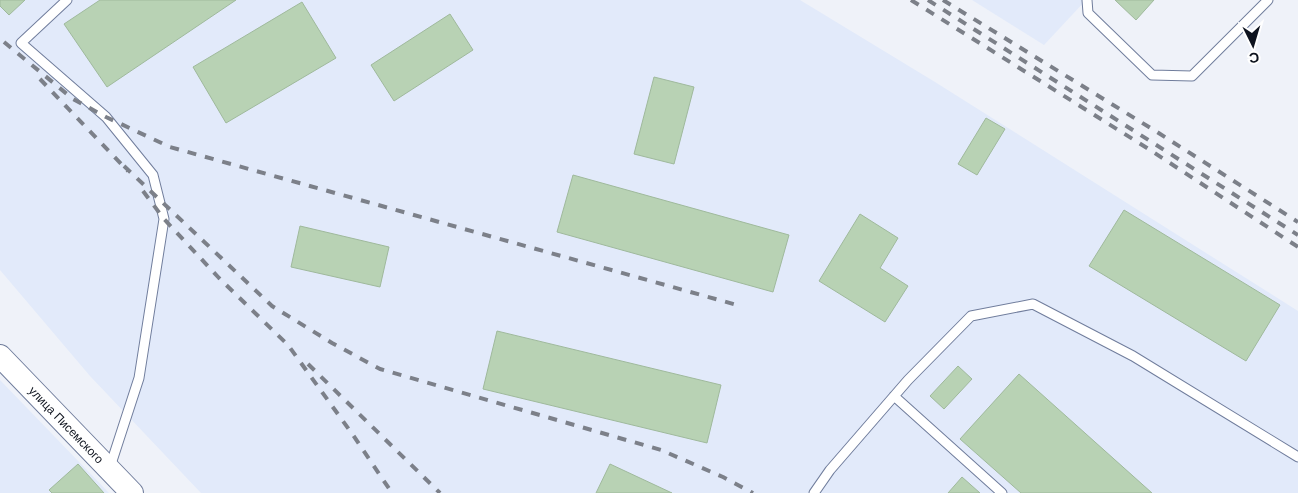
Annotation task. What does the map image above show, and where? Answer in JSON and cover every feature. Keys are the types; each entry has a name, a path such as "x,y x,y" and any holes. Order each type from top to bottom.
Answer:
{"street":[{"name":"улица Писемского","path":"0,356 132,493"}],"lane":[{"path":"67,0 21,43 106,117 152,175 164,219 139,378 110,470"},
{"path":"1087,0 1088,12 1152,75 1192,76 1268,0"},
{"path":"814,493 830,470 894,396 971,316 1033,304 1133,356 1298,457"},
{"path":"894,396 1002,493"}],"shaded area":[{"path":"0,0 800,0 935,82 1298,311 1298,493 201,493 90,376 0,270"},
{"path":"972,0 1086,0 1044,45"},
{"path":"0,380 109,493 0,493"}],"building":[{"path":"0,0 25,0 9,15 0,6"},
{"path":"100,0 236,0 107,87 64,24"},
{"path":"1115,0 1154,0 1136,20"},
{"path":"302,2 336,58 226,123 193,67"},
{"path":"450,14 473,50 394,101 371,65"},
{"path":"654,77 694,87 674,164 634,154"},
{"path":"986,118 1005,129 977,175 958,164"},
{"path":"573,175 789,235 773,292 557,232"},
{"path":"1124,210 1280,305 1246,361 1089,266"},
{"path":"860,214 898,238 880,268 908,286 885,322 819,281"},
{"path":"300,226 389,247 380,287 291,267"},
{"path":"497,331 721,385 707,443 483,389"},
{"path":"958,366 972,379 944,409 930,396"},
{"path":"1019,374 1152,493 1021,493 960,439"},
{"path":"78,464 104,493 52,493 49,490"},
{"path":"610,464 672,493 596,493"},
{"path":"962,477 980,493 948,493"}],"railway":[{"path":"911,0 1147,148 1298,247"},
{"path":"928,0 1298,235"},
{"path":"943,0 1157,132 1298,222"},
{"path":"4,42 73,99 170,147 737,305"},
{"path":"40,79 128,171"},
{"path":"124,166 272,306 332,343 380,369 661,450 723,477 753,493"},
{"path":"143,191 164,219 219,278 288,345 392,493"},
{"path":"308,364 440,493"}]}
